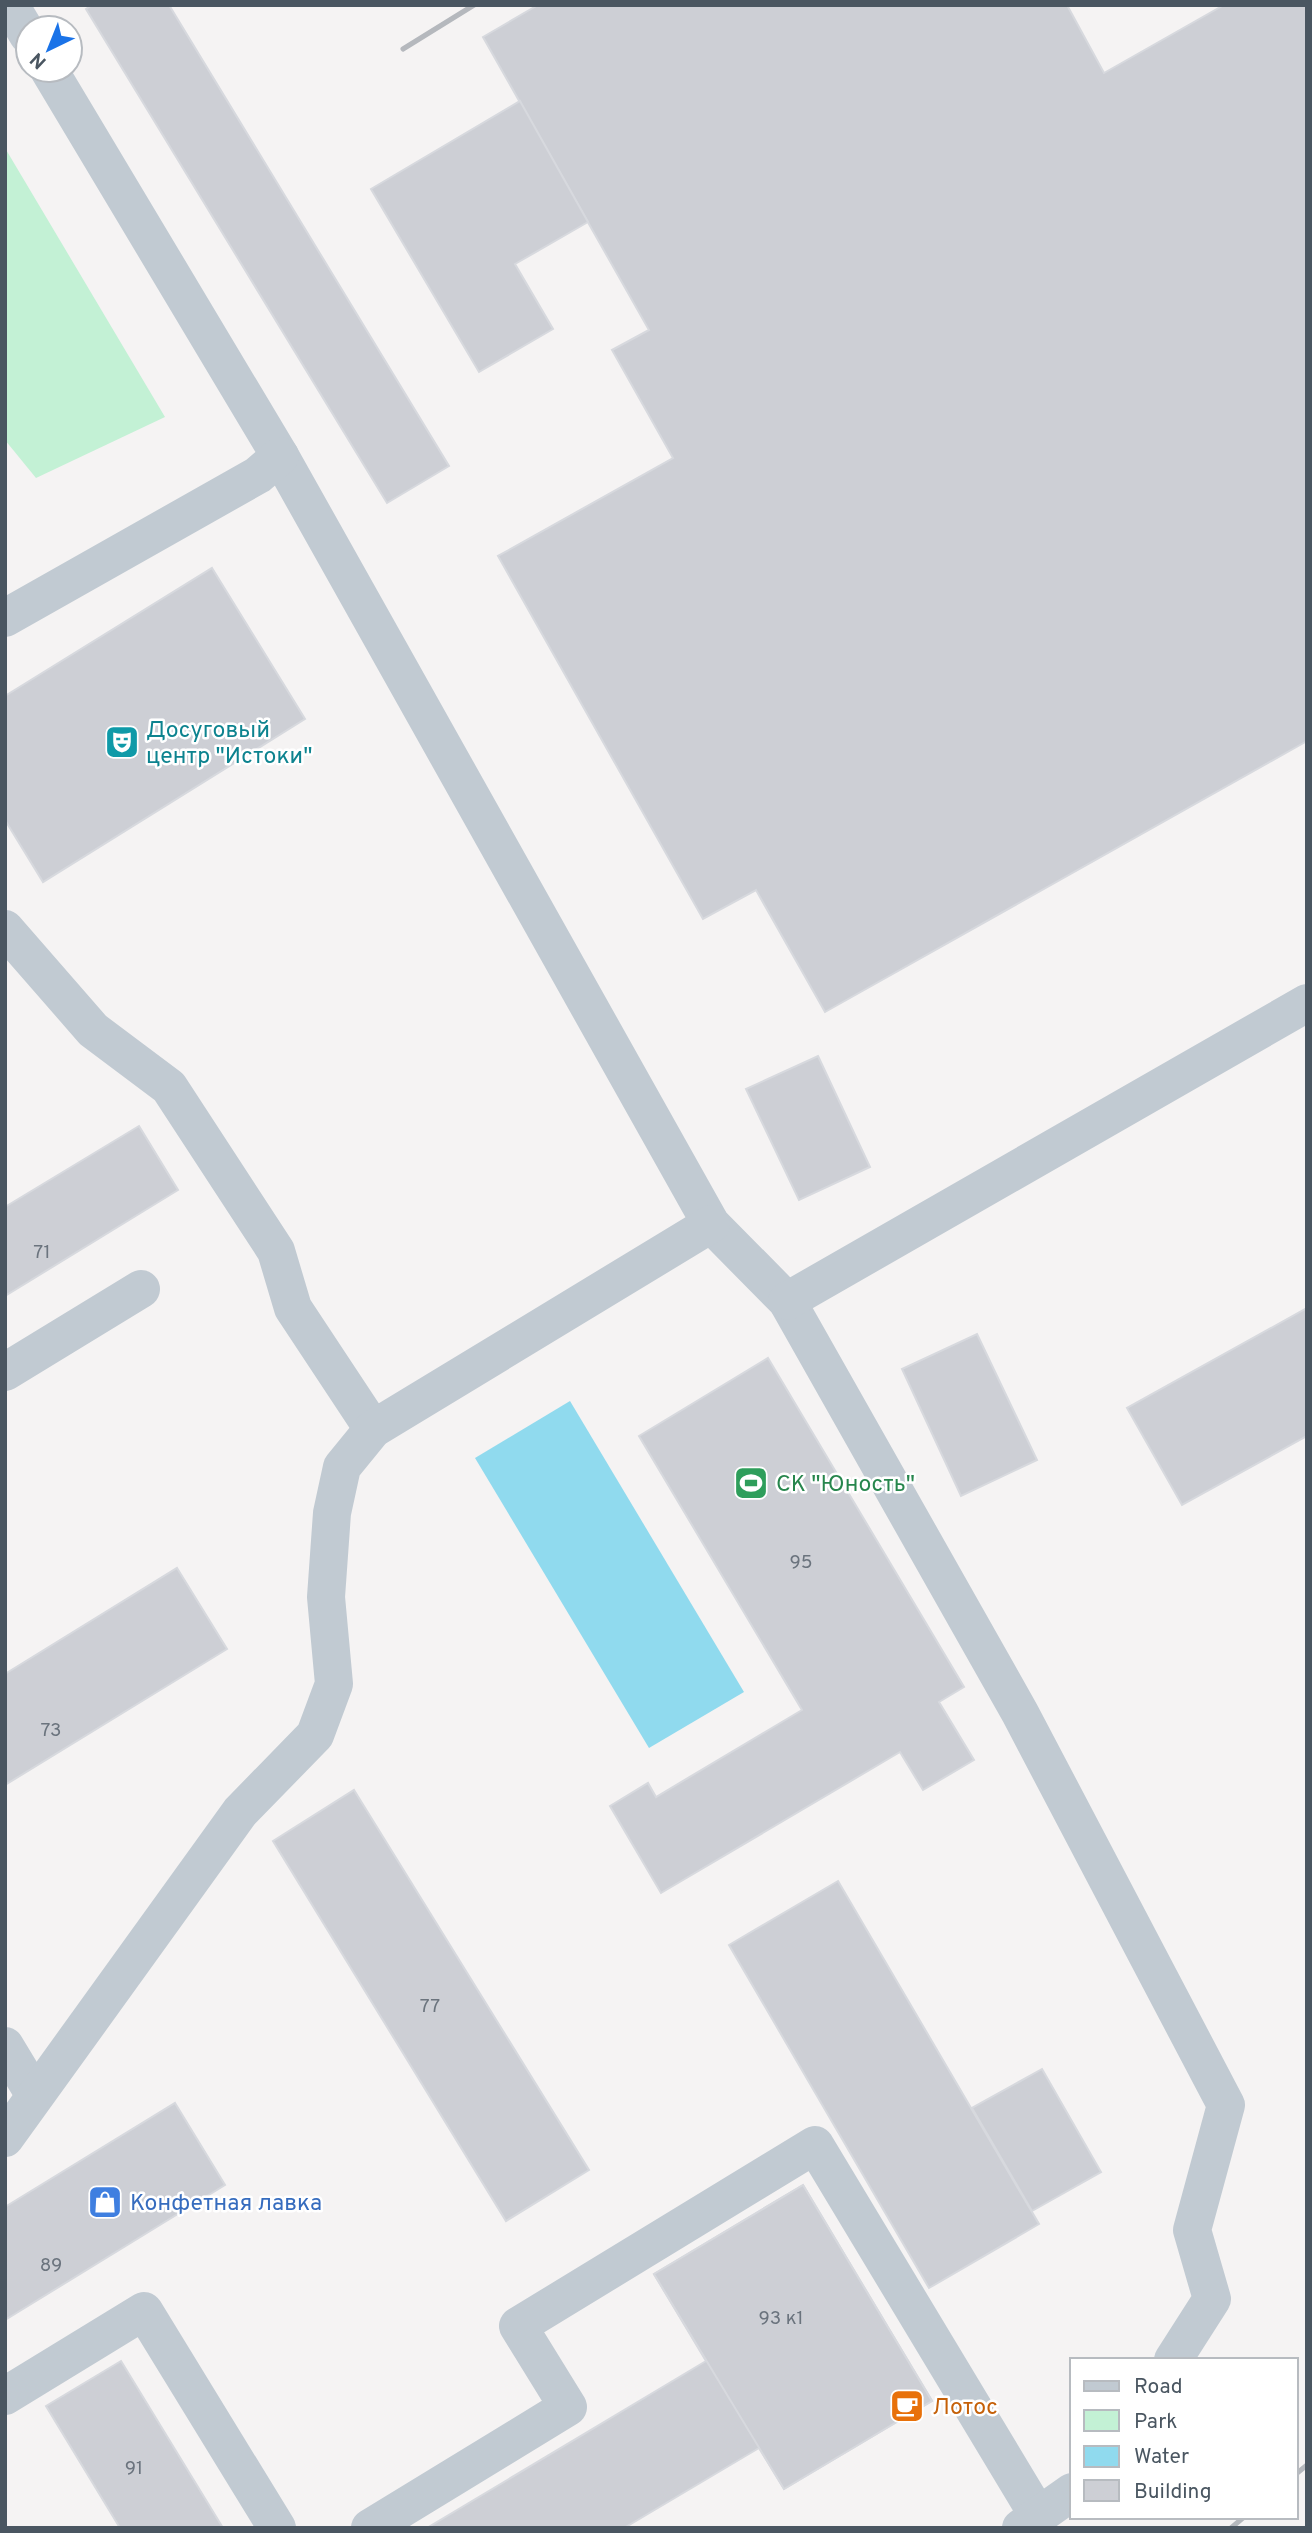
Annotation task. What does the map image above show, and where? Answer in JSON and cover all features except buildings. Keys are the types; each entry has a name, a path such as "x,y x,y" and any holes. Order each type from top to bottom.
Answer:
{"lane":[{"path":"57,84 280,456 711,1224 787,1301 1020,1713 1226,2105 1192,2230 1212,2299 1174,2358"},
{"path":"5,618 258,475 280,456"},
{"path":"5,929 93,1030 169,1087 276,1251 293,1308 373,1429"},
{"path":"787,1301 1307,1003"},
{"path":"5,2137 240,1812 315,1735 334,1684 326,1597 332,1513 342,1466 373,1429 711,1224"},
{"path":"5,1372 141,1289"},
{"path":"5,2046 34,2094"},
{"path":"370,2528 568,2407 519,2326 815,2145 1030,2522 1070,2493"},
{"path":"5,2396 144,2311 277,2528"}],"green space":[{"path":"5,148 165,417 36,478 5,440"}],"water":[{"path":"570,1401 744,1692 649,1748 475,1458"}],"railway":[{"path":"403,49 474,5"},
{"path":"1298,2472 1307,2465"},
{"path":"1231,2528 1242,2519"}],"place":[{"name":"Досуговый центр \"Истоки\"","path":"122,742"},
{"name":"СК \"Юность\"","path":"751,1483"},
{"name":"Конфетная лавка","path":"105,2202"},
{"name":"Лотос","path":"907,2406"}]}
